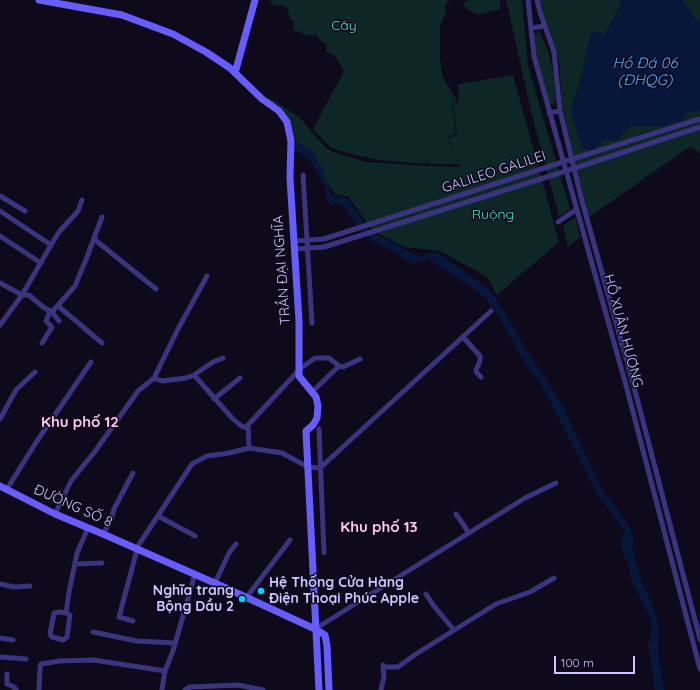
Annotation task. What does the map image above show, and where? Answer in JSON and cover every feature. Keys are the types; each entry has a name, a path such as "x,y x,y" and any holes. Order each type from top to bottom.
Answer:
{"street":[{"name":"TRẦN ĐẠI NGHĨA","path":"39,0 79,4 122,15 173,34 206,52 235,73 262,99 279,111 287,122 291,141 290,178 299,321 299,376 316,397 318,406 317,418 313,425 306,431 319,690"},
{"path":"235,73 255,0"},
{"name":"HỒ XUÂN HƯƠNG","path":"528,0 534,56 627,389 700,669"},
{"name":"HỒ XUÂN HƯƠNG","path":"537,0 544,26 554,52 560,110 573,168 634,387 700,639"},
{"path":"532,28 544,26"},
{"path":"549,113 560,110"},
{"name":"GALILEO GALILEI","path":"294,245 307,240 330,238 571,159 700,119"},
{"name":"GALILEO GALILEI","path":"294,245 307,248 332,245 700,127"},
{"path":"303,175 312,323"},
{"path":"0,196 25,212"},
{"path":"0,324 22,294 59,232 78,211 82,200"},
{"path":"558,222 577,209"},
{"path":"0,211 51,245"},
{"path":"42,343 52,326 46,320 51,312 75,286 102,216"},
{"path":"0,236 41,263"},
{"path":"330,238 332,245"},
{"path":"94,239 156,289"},
{"path":"54,514 71,480 96,450 138,391 154,378 178,329 207,276"},
{"path":"0,283 22,294 29,295 51,312 59,321"},
{"path":"58,306 102,343"},
{"path":"133,620 119,618 137,549 192,464 207,456 249,448 282,453 308,467 320,468 491,311"},
{"path":"463,337 480,356 480,361 476,370 481,377"},
{"path":"154,378 162,381 194,376 213,362 223,358"},
{"path":"249,448 248,425 300,369 315,358 332,359 339,366 345,367 360,359"},
{"path":"3,488 91,362"},
{"path":"312,392 339,366"},
{"path":"0,419 16,390 35,372"},
{"path":"194,376 241,426 248,428"},
{"path":"214,399 240,378"},
{"path":"627,389 634,387"},
{"path":"319,429 324,554"},
{"path":"103,534 133,473"},
{"path":"315,629 525,498 556,482"},
{"name":"ĐƯỜNG SỐ 8","path":"3,488 54,514 137,549"},
{"path":"456,514 469,533"},
{"path":"158,516 195,536"},
{"path":"66,613 77,552 88,528"},
{"path":"246,598 290,540"},
{"path":"215,583 223,564 236,544"},
{"path":"137,549 215,583 325,635 329,690"},
{"path":"75,564 102,563"},
{"path":"162,690 165,671 175,643 195,574"},
{"path":"381,690 384,676 384,666 398,667 416,654 496,604 530,592 554,578"},
{"path":"0,584 14,587 30,586"},
{"path":"426,594 433,605 447,619 454,630"},
{"path":"54,613 66,613 70,615 67,637 63,640 52,637 50,634 54,613"},
{"path":"93,632 137,641 175,643"},
{"path":"0,638 13,640"},
{"path":"0,657 26,659"},
{"path":"39,690 41,664 59,661 94,660 165,671"},
{"path":"7,674 7,684 14,687 16,690"},
{"path":"185,690 190,687 238,685 263,690"}],"green space":[{"name":"Cây","path":"268,0 450,0 445,6 446,12 440,26 440,56 441,69 444,79 457,101 452,103 456,134 448,137 459,164 429,164 427,161 428,155 426,161 427,164 378,160 340,151 330,147 313,129 344,71 335,57 327,52 325,43 321,42 317,35 309,36 293,30 294,20 290,19 287,7 283,7 282,4 277,6 271,4 271,1"},
{"path":"468,0 499,0 501,9 477,15 462,5"},
{"path":"506,0 522,0 528,66 570,209 559,217 531,111"},
{"path":"538,0 620,0 621,5 604,35 592,31 571,111 605,139 615,141 630,126 663,126 688,112 700,111 700,154 691,146 589,217 562,107 559,60 541,19"},
{"path":"682,0 700,0 700,25"},
{"path":"539,31 548,50 553,72 556,99 553,105 549,103 536,57 533,35"},
{"name":"Ruộng","path":"513,75 559,242 497,295 487,277 440,251 404,247 372,230 349,197 335,194 291,134 291,129 265,99 270,98 299,117 326,148 333,152 366,162 460,167 449,138 457,135 453,103 459,102 458,84"},
{"path":"575,217 580,237 568,247 563,226"}],"water":[{"name":"Hồ Đá 06 (ĐHQG)","path":"620,0 682,0 700,25 700,111 688,112 682,121 663,126 630,126 615,141 605,139 594,151 582,149 571,111 583,70 592,30 604,35 621,5"},
{"path":"295,142 304,146 314,154 324,172 331,195 348,199 369,230 419,257 432,252 438,253 485,286 496,298 535,364 542,372 564,408 603,492 618,509 630,529 633,537 632,548 643,585 657,617 659,629 658,654 664,690 655,690 648,645 651,635 651,620 632,583 629,566 620,546 621,539 625,531 597,494 538,380 530,371 495,311 485,298 473,288 427,258 413,264 364,235 340,203 331,205 327,200 325,186 318,172 310,160 294,149"}],"place":[{"name":"Hệ Thống Cửa Hàng Điện Thoại Phúc Apple","path":"261,591"},
{"name":"Nghĩa trang Bộng Dầu 2","path":"242,599"}],"district":[{"name":"Khu phố 12","path":"80,422"},
{"name":"Khu phố 13","path":"379,527"}]}
